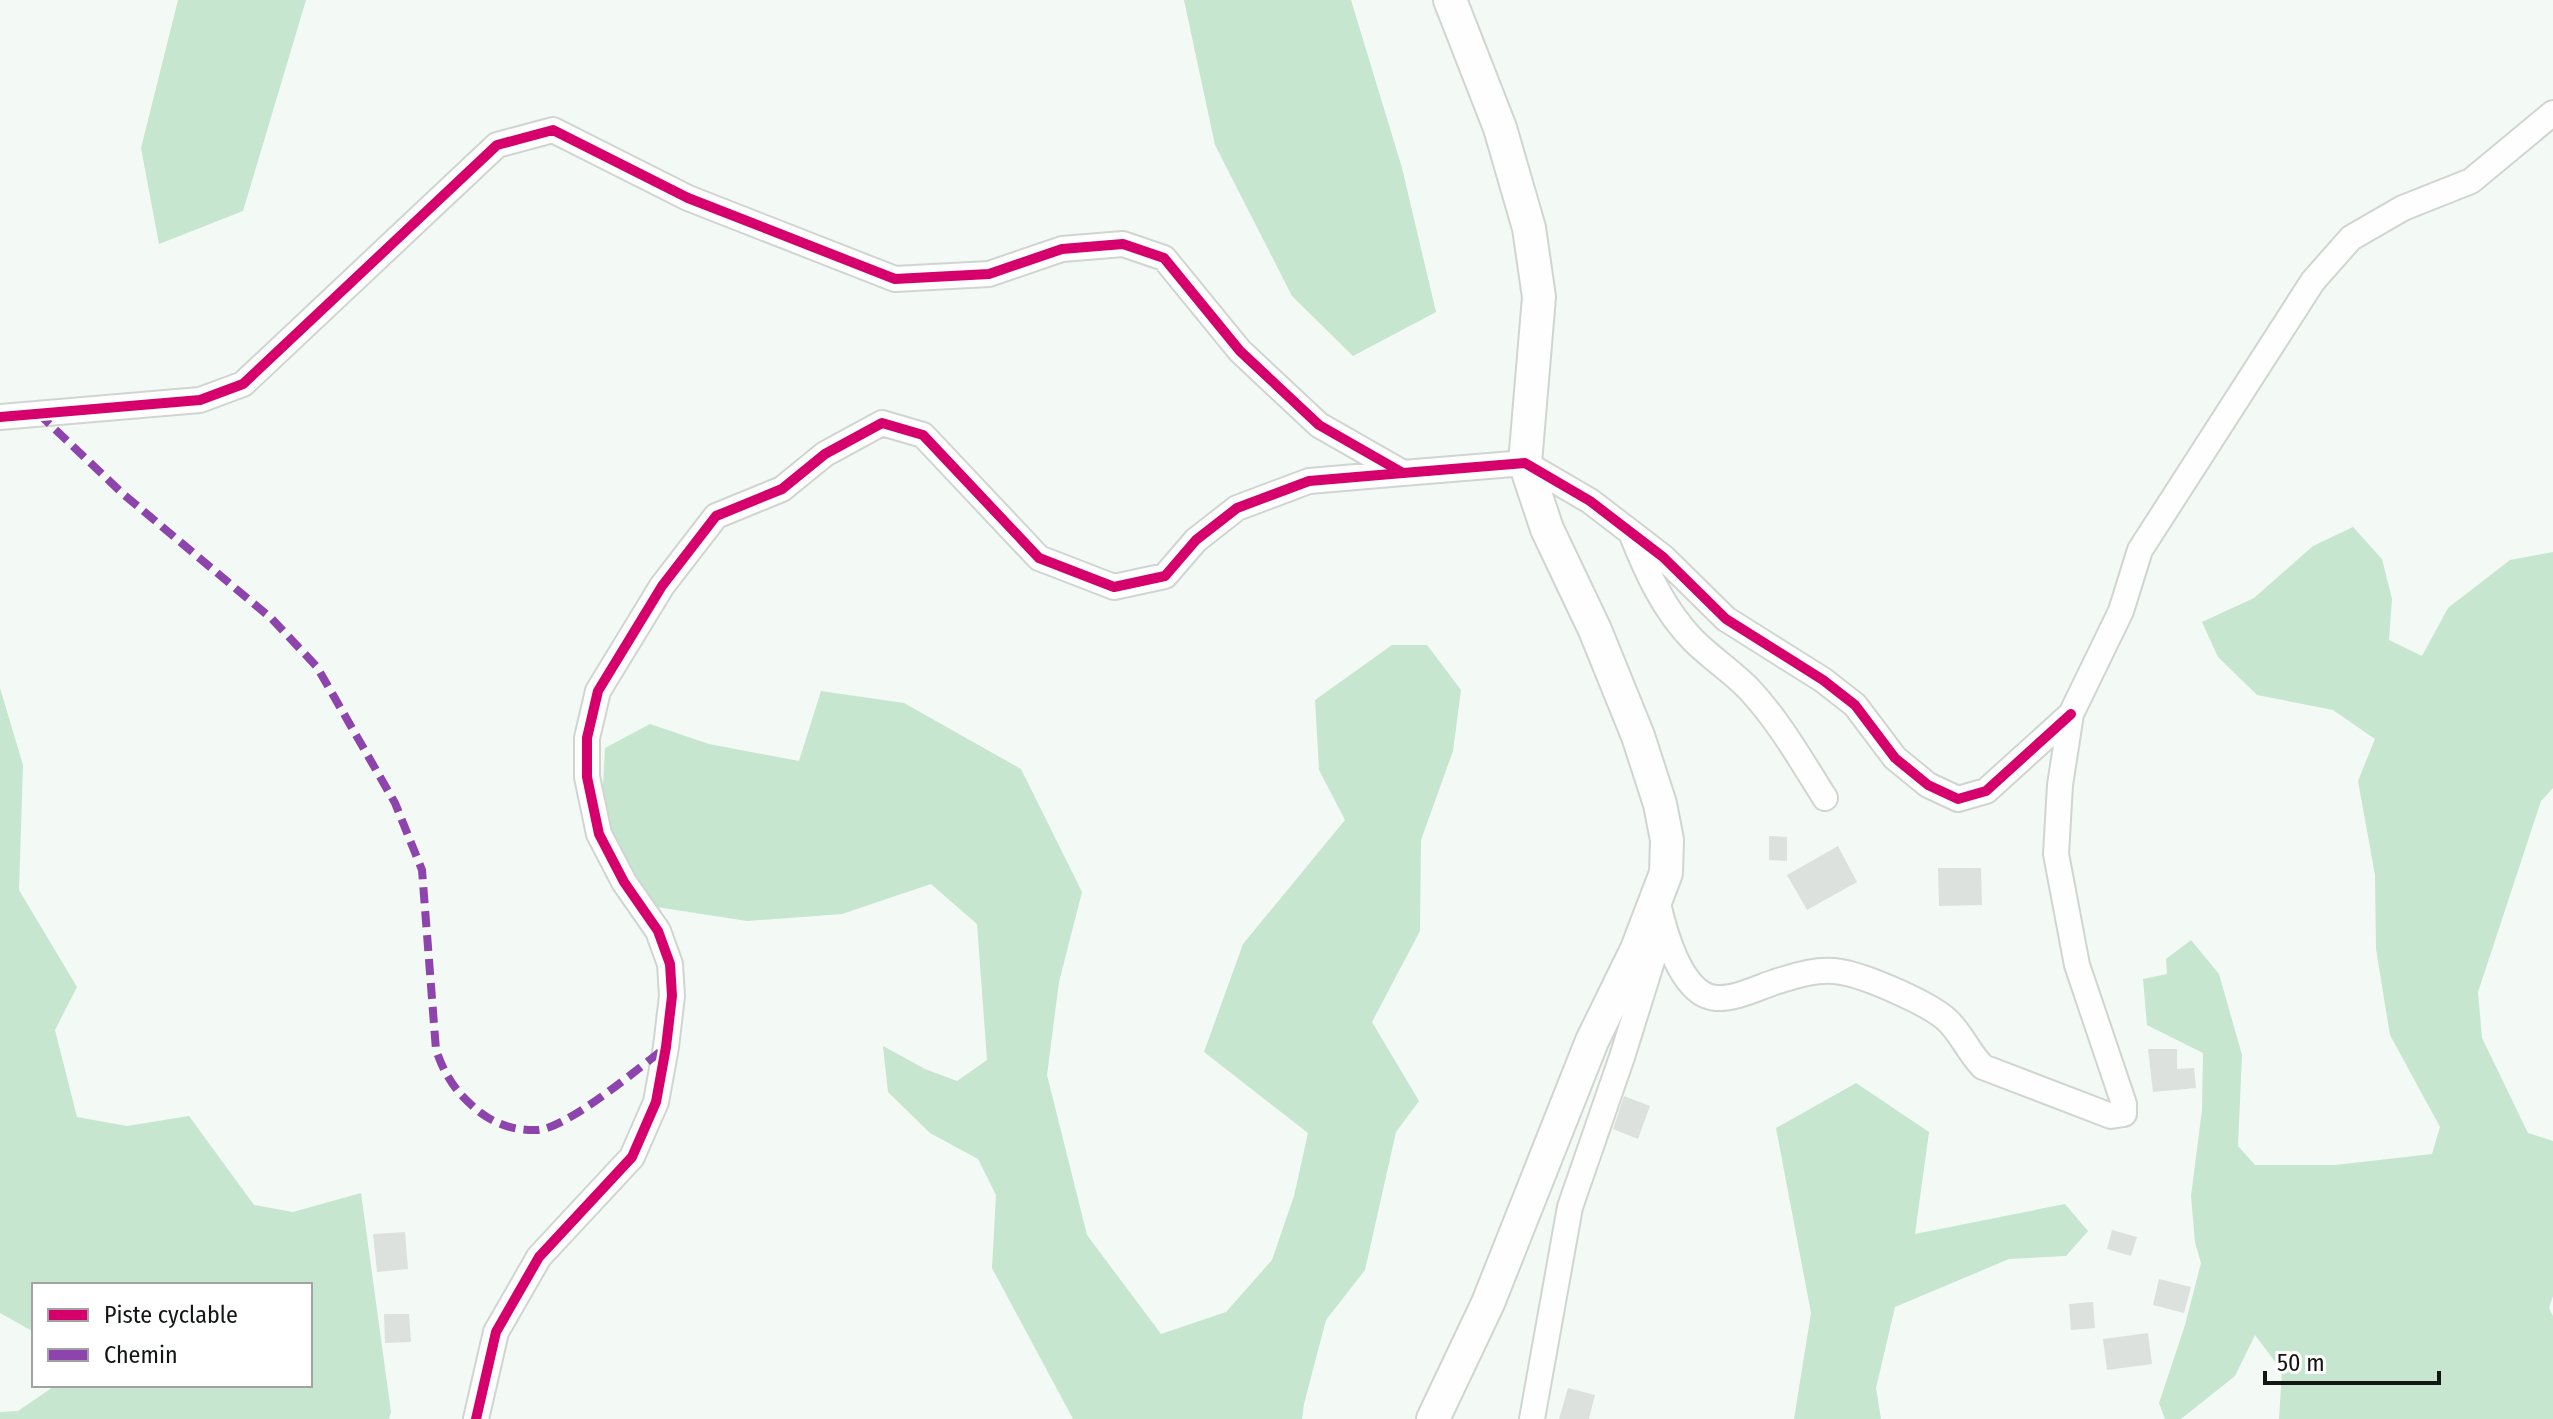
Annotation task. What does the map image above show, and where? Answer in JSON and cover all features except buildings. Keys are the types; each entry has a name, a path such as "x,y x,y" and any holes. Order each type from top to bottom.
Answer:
{"street":[{"path":"1450,0 1500,128 1529,228 1539,297 1525,463 1547,529 1595,630 1638,736 1660,804 1667,840 1660,912 1622,1057 1570,1207 1532,1419"},
{"path":"1660,912 1684,975 1698,991 1714,998 1732,996 1813,971 1857,976 1936,1010 1950,1022 1983,1067 2111,1116 2124,1114 2125,1109 2077,965 2056,854 2060,785 2071,714 2121,611 2140,550 2313,281 2351,238 2403,208 2471,181 2553,113"},
{"path":"0,417 200,400 243,384 497,145 553,130 688,198 895,279 989,274 1062,249 1123,244 1164,258 1240,351 1319,425 1403,473"},
{"path":"476,1419 496,1332 539,1257 632,1157 656,1102 672,996 670,964 658,931 624,882 599,834 587,777 587,738 598,691 662,586 716,516 782,489 825,454 882,423 923,435 1039,558 1114,587 1165,576 1196,540 1237,508 1309,481 1525,463 1590,501 1631,532 1663,557 1726,619 1823,680 1855,705 1895,758 1928,785 1958,799 1986,791 2071,714"},
{"path":"1631,532 1647,574 1665,604 1692,639 1747,687 1777,722 1825,798"},
{"path":"1433,1419 1488,1303 1592,1041 1637,949 1660,912"}],"green space":[{"path":"178,0 306,0 243,211 159,244 141,148"},
{"path":"1184,0 1351,0 1402,168 1436,312 1353,356 1292,296 1215,145"},
{"path":"2353,527 2382,559 2392,599 2389,640 2422,656 2448,608 2510,560 2553,552 2553,788 2541,801 2478,992 2482,1038 2528,1133 2553,1141 2553,1296 2549,1308 2553,1316 2553,1419 2279,1419 2282,1371 2255,1335 2235,1376 2181,1419 2165,1419 2159,1403 2185,1325 2201,1263 2195,1242 2191,1196 2202,1110 2203,1053 2147,1025 2143,979 2167,974 2166,959 2191,940 2219,974 2242,1055 2238,1146 2255,1165 2335,1165 2432,1154 2440,1127 2390,1035 2376,949 2375,875 2358,781 2375,739 2333,710 2257,695 2218,657 2202,622 2254,598 2313,546"},
{"path":"1392,645 1427,645 1461,690 1453,751 1421,840 1420,931 1372,1022 1419,1101 1396,1132 1365,1270 1326,1320 1302,1419 1073,1419 992,1268 996,1195 978,1159 930,1133 888,1092 883,1046 925,1069 957,1081 987,1060 977,924 931,884 842,914 747,921 650,906 601,821 605,748 650,724 709,744 799,761 821,691 904,703 1021,769 1082,892 1059,982 1047,1075 1087,1235 1161,1334 1226,1312 1272,1260 1294,1196 1308,1133 1204,1052 1243,944 1345,820 1319,770 1315,700"},
{"path":"0,688 23,765 19,890 77,987 55,1030 77,1117 127,1126 189,1116 254,1205 293,1212 361,1193 391,1412 389,1419 0,1419 0,1412 18,1411 53,1387 312,1387 312,1283 32,1283 32,1331 0,1313"},
{"path":"1856,1083 1929,1132 1915,1234 2065,1204 2088,1231 2066,1256 2009,1259 1895,1307 1876,1388 1881,1419 1794,1419 1811,1313 1776,1128"}],"marked path":[{"path":"38,413 122,493 272,619 317,667 395,803 422,870 436,1050 448,1077 465,1099 501,1124 538,1130 585,1108 666,1047"}],"cycle path":[{"path":"0,417 200,400 243,384 497,145 553,130 688,198 895,279 989,274 1062,249 1123,244 1164,258 1240,351 1319,425 1403,473 1525,463 1590,501 1663,557 1726,619 1823,680 1855,705 1895,758 1928,785 1958,799 1986,791 2071,714"},
{"path":"476,1419 496,1332 539,1257 632,1157 656,1102 672,996 670,964 658,931 624,882 599,834 587,777 587,738 598,691 662,586 716,516 782,489 825,454 882,423 923,435 1039,558 1114,587 1165,576 1196,540 1237,508 1309,481 1403,473"}]}
